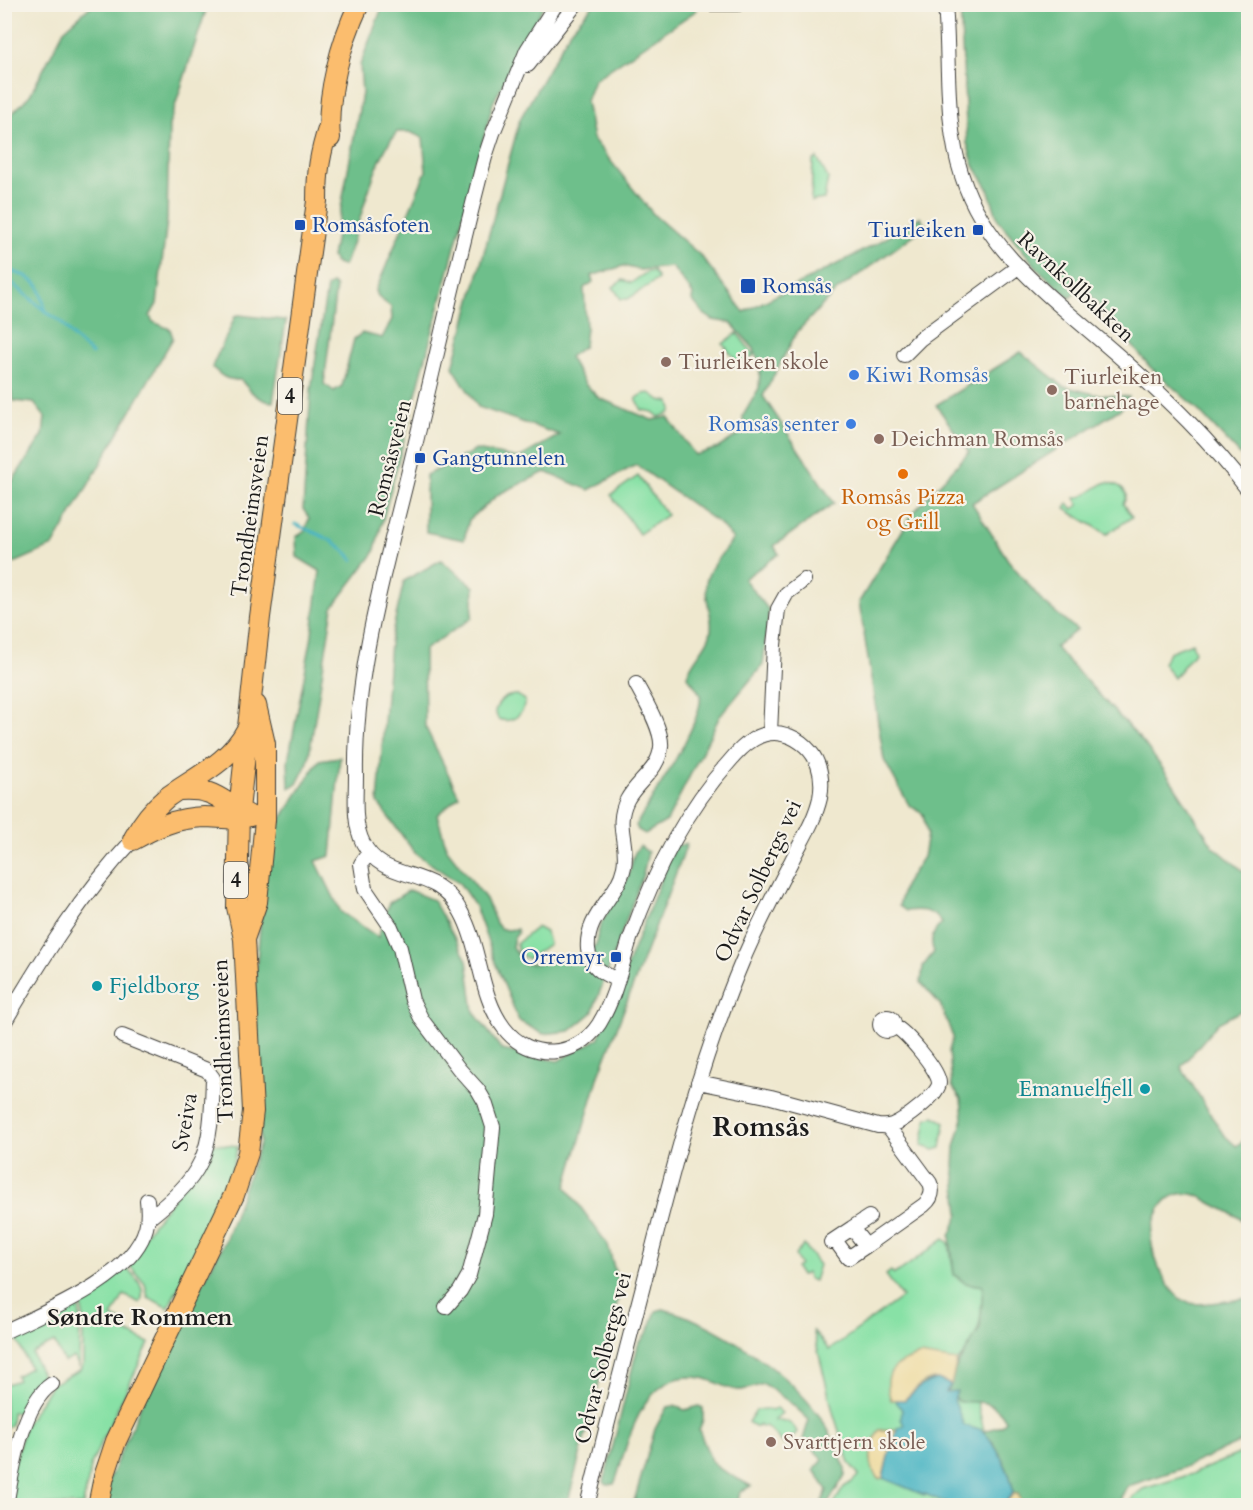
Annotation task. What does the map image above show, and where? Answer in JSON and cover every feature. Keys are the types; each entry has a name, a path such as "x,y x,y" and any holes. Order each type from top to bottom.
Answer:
{"highway":[{"name":"Trondheimsveien","path":"98,1506 104,1477 120,1432 234,1195 244,1167 253,1111 244,939 237,907 252,694 260,617 317,201 318,165 329,126 339,57 359,4"},
{"name":"Trondheimsveien","path":"244,939 257,902 265,820 265,744 252,694"},
{"path":"132,840 158,805 222,760 245,733 250,722"},
{"path":"180,790 202,790 214,794 243,815"},
{"path":"132,840 173,821 243,815"}],"street":[{"name":"Romsåsveien","path":"369,852 360,834 358,822 355,759 360,692 371,628 485,157 496,123 516,81 527,50 556,4"},
{"name":"Romsåsveien","path":"516,81 576,4"},
{"path":"711,4 738,4"},
{"name":"Ravnkollbakken","path":"945,4 951,120 961,174 972,205 988,230 1018,267 1170,402 1194,426 1248,489"},
{"path":"904,355 920,339 1018,267"},
{"path":"446,1307 460,1291 469,1275 485,1214 493,1127 485,1102 478,1090 422,1020 412,1000 400,948 391,927 365,888 361,864 369,852 382,865 441,887 455,902 469,929 497,1017 512,1037 522,1045 539,1051 556,1052 580,1044 598,1024 612,996 649,890 670,846 693,809 733,756 750,741 770,733 778,609 783,597 804,580"},
{"path":"617,980 596,968 589,954 588,940 596,916 624,869 620,828 627,801 654,766 661,747 657,727 636,684"},
{"name":"Odvar Solbergs vei","path":"586,1506 698,1082 756,929 808,830 819,802 821,776 812,753 790,736 770,733"},
{"path":"4,1023 66,924 132,840"},
{"path":"698,1082 771,1097 878,1126 888,1126 896,1123 934,1095 939,1084 935,1072 907,1035 894,1026"},
{"name":"Sveiva","path":"122,1036 207,1070 213,1078 209,1123 202,1159 184,1186 148,1219"},
{"path":"869,1217 833,1241 848,1258 924,1205 932,1193 930,1183 888,1126"},
{"name":"Sveiva","path":"4,1332 78,1295 125,1261 144,1235 148,1219 147,1200"},
{"path":"852,1228 866,1246"},
{"path":"6,1506 11,1475 25,1425 40,1394 52,1384"}],"green space":[{"path":"93,4 214,5 206,10 169,125 167,220 157,304 150,316 153,322 170,329 173,338 53,546 12,564 5,549 5,492 43,435 45,417 34,403 14,401 5,373 5,121 30,95 64,30"},
{"path":"594,4 691,5 697,10 594,80 586,101 593,139 654,215 701,256 744,312 876,244 920,217 926,226 835,292 797,332 763,396 834,503 774,546 779,554 744,579 769,610 763,665 720,716 667,821 645,834 638,830 636,825 686,741 699,707 700,695 687,676 710,635 711,622 706,589 708,577 713,565 733,539 720,524 636,465 589,490 545,472 499,494 469,520 464,540 426,532 426,475 476,450 519,458 560,435 478,407 453,367 520,119 570,31","holes":["623,266 640,270 672,267 693,294 692,300 704,314 713,320 731,323 754,349 760,367 759,388 743,416 744,431 718,448 695,455 668,417 652,420 599,398 585,384 569,357 584,346 586,328 584,288 593,282 591,276"]},
{"path":"383,5 544,5 493,103 374,553 333,607 308,762 297,784 289,788 288,761 311,641 320,571 297,557 296,537 305,531 309,518 303,509 311,389 327,287 332,284 336,287 324,384 334,391 342,386 354,339 362,333 382,338 392,319 391,307 378,297 376,290 426,171 423,138 410,132 397,132 380,160 344,266 336,264 332,257 362,93 360,65"},
{"path":"960,5 1248,5 1248,463 1192,404 1150,367 1083,286 1070,298 1039,270 998,220 988,188 974,166 967,143"},
{"path":"817,158 828,178 824,199 811,201 813,161"},
{"path":"653,271 658,279 628,299 621,299 613,287 623,280 631,283 647,272"},
{"path":"235,316 286,321 273,402 259,398 241,380 225,377 212,367"},
{"path":"737,333 754,355 740,366 723,344"},
{"path":"1021,352 1063,386 1094,394 1129,397 1122,408 972,503 1008,560 1043,602 1077,630 1055,647 1143,742 1169,777 1213,846 1248,875 1248,1007 1218,1023 1181,1067 1223,1134 1236,1146 1248,1137 1248,1224 1199,1196 1178,1194 1168,1199 1160,1208 1151,1238 1158,1266 1168,1285 1181,1299 1189,1303 1201,1304 1248,1298 1248,1439 1180,1469 1128,1486 1121,1497 1121,1505 1023,1505 1018,1494 1013,1494 1012,1483 1004,1462 994,1443 984,1431 1002,1426 1006,1421 1002,1414 992,1405 959,1402 954,1397 956,1392 945,1393 951,1385 954,1371 980,1328 983,1286 965,1283 954,1274 950,1236 959,1214 954,1166 955,1147 963,1118 961,1099 952,1086 949,1051 953,1037 940,1004 921,983 923,966 934,952 933,936 942,923 931,913 922,910 906,911 899,906 904,886 923,857 927,834 923,814 909,805 884,760 859,602 913,513 969,452 936,405"},
{"path":"650,393 660,400 670,402 672,409 670,413 659,417 653,412 642,410 636,399 643,394"},
{"path":"638,476 667,515 639,534 611,495"},
{"path":"1107,482 1123,489 1126,495 1123,504 1132,517 1107,534 1065,509 1068,503 1073,509 1079,505 1075,498"},
{"path":"441,560 474,587 472,618 424,650 425,726 459,796 437,815 447,849 486,899 496,923 500,928 506,930 517,929 518,933 512,947 525,964 544,963 553,958 567,963 596,945 600,927 624,885 635,852 640,846 648,852 643,875 592,1013 570,1031 543,1034 519,1021 475,906 460,884 415,853 378,803 390,642 404,581"},
{"path":"1192,643 1195,651 1174,678 1163,663 1169,652"},
{"path":"517,695 525,700 520,714 508,720 498,719 495,711 498,704 506,697"},
{"path":"340,757 331,856 316,861 341,912 378,937 389,903 409,890 433,900 467,960 474,1012 502,1050 558,1061 598,1039 674,846 687,844 599,1075 566,1187 608,1245 620,1290 596,1395 567,1505 106,1506 105,1489 156,1370 225,1241 260,1143 255,982 268,840 319,760"},
{"path":"537,927 546,932 549,944 528,959 519,953 516,944"},
{"path":"934,1116 945,1122 941,1148 934,1150 922,1146 927,1118"},
{"path":"206,1143 238,1146 217,1209 168,1308 148,1297 145,1284 125,1260 175,1196"},
{"path":"944,1239 949,1243 954,1275 965,1283 983,1286 982,1309 976,1335 958,1361 957,1391 977,1401 984,1431 998,1452 1023,1505 833,1505 844,1487 859,1475 849,1463 833,1412 813,1330 829,1350 902,1297 886,1275 891,1271 894,1274 901,1270"},
{"path":"804,1245 819,1265 814,1281 809,1279 806,1273 801,1276 796,1268 800,1265 795,1255"},
{"path":"125,1266 139,1283 142,1298 140,1303 124,1295 112,1317 126,1324 124,1331 149,1343 92,1462 83,1505 6,1505 5,1454 16,1458 25,1425 52,1384 80,1370 83,1365 83,1315 80,1298"},
{"path":"74,1303 79,1309 80,1316 79,1367 74,1357 64,1362 54,1342 32,1353 41,1373 39,1388 24,1401 20,1413 12,1412 11,1425 5,1428 4,1385 18,1380 16,1376 30,1368 14,1333"},
{"path":"663,1309 705,1325 728,1337 770,1366 806,1400 827,1428 845,1467 845,1475 827,1505 821,1505 827,1490 814,1470 823,1460 803,1439 809,1420 792,1404 764,1384 737,1390 706,1379 686,1377 660,1388 650,1398 634,1424 614,1484 607,1485 604,1482 638,1345 649,1330 656,1311"},
{"path":"674,1406 685,1410 699,1406 703,1408 703,1420 699,1430 711,1460 718,1468 751,1486 740,1492 737,1505 633,1505 655,1429 667,1407"},
{"path":"776,1408 782,1413 773,1421 787,1422 797,1432 786,1446 766,1426 762,1427 760,1424 755,1427 748,1422 756,1410 772,1411"},
{"path":"1248,1450 1248,1505 1129,1505 1133,1497 1143,1489 1192,1474"}],"sand":[{"path":"920,1355 957,1361 951,1385 939,1379 932,1379 919,1386 904,1400 891,1400 888,1382 892,1370 904,1361"},
{"path":"897,1429 883,1478 878,1479 871,1461 873,1442 879,1430"},
{"path":"1013,1494 1018,1494 1023,1505 1003,1506"}],"water":[{"path":"937,1379 951,1385 945,1392 957,1391 954,1400 964,1425 980,1429 991,1440 1001,1458 1010,1477 1013,1493 1003,1505 954,1503 951,1505 883,1478 898,1427 904,1425 901,1419 902,1410 895,1400 905,1400 920,1387"}],"waterway":[{"path":"4,264 13,272 26,276 39,286 46,312 60,321 92,354"},
{"path":"4,281 12,283 44,310"},
{"path":"295,524 334,542 353,560"}],"place":[{"name":"Romsåsfoten","path":"300,225"},
{"name":"Tiurleiken","path":"978,230"},
{"name":"Romsås","path":"748,286"},
{"name":"Tiurleiken skole","path":"666,362"},
{"name":"Kiwi Romsås","path":"854,375"},
{"name":"Tiurleiken barnehage","path":"1052,390"},
{"name":"Romsås senter","path":"851,424"},
{"name":"Deichman Romsås","path":"879,439"},
{"name":"Gangtunnelen","path":"420,458"},
{"name":"Romsås Pizza og Grill","path":"903,474"},
{"name":"Orremyr","path":"616,957"},
{"name":"Fjeldborg","path":"97,986"},
{"name":"Emanuelfjell","path":"1145,1089"},
{"name":"Svarttjern skole","path":"771,1442"}],"district":[{"name":"Romsås","path":"761,1127"},
{"name":"Søndre Rommen","path":"140,1317"}]}
